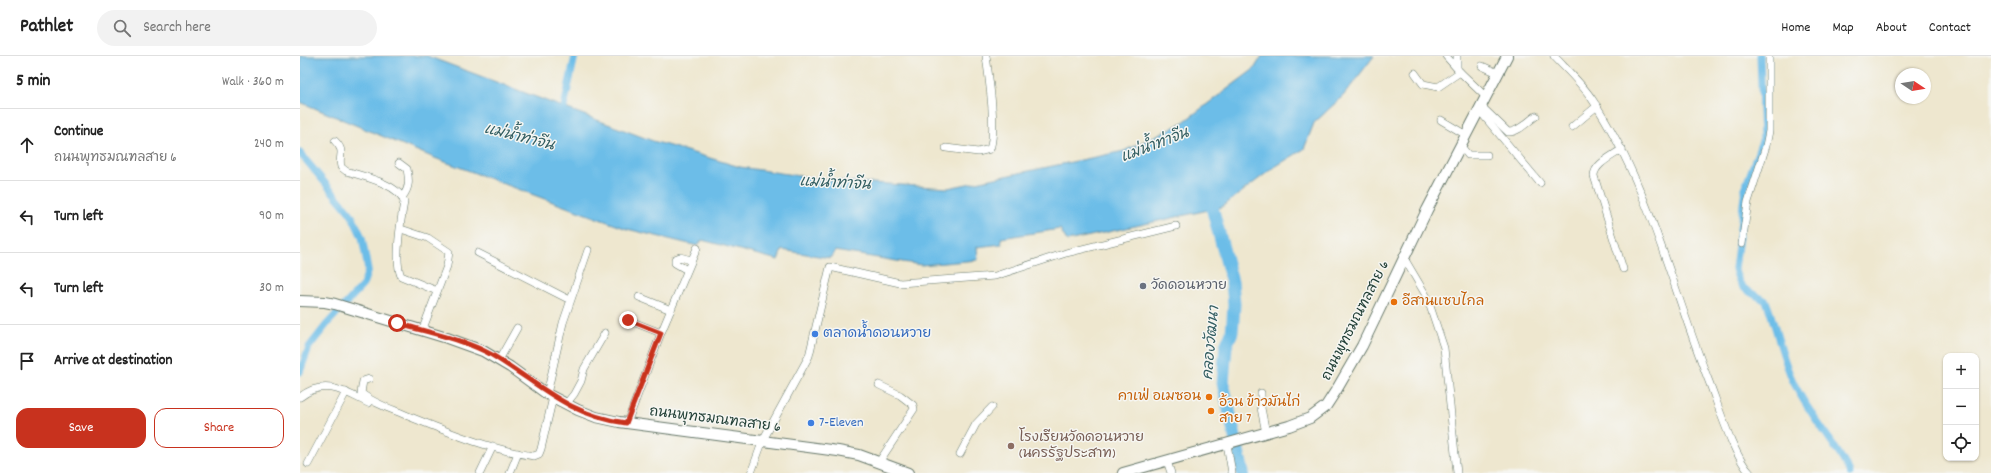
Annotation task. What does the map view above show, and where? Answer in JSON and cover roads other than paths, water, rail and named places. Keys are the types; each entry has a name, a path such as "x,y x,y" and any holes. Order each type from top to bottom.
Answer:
{"main road":[{"name":"ถนนพุทธมณฑลสาย 6","path":"1123,473 1143,470 1167,461 1266,433 1310,418 1326,406 1362,346 1460,145 1507,56"},
{"name":"ถนนพุทธมณฑลสาย 6","path":"300,302 324,302 335,304 483,351 499,360 550,395 566,404 596,417 626,423 838,451 879,462 908,473"}],"street":[{"path":"946,148 978,152 990,149 993,135 986,56"},
{"path":"1446,56 1459,70 1540,183"},
{"path":"1457,56 1459,70"},
{"path":"1554,56 1592,98 1622,149 1662,247 1701,362 1738,453 1750,473"},
{"path":"1742,244 1748,202 1766,146 1769,131 1769,56"},
{"path":"1482,66 1498,73"},
{"path":"1415,73 1423,84 1438,87 1459,70"},
{"path":"1482,104 1508,132 1517,130 1536,116"},
{"path":"1572,127 1596,106"},
{"path":"1441,120 1466,135"},
{"path":"335,141 341,146 342,167 346,171 395,189 403,196 404,202 399,250 399,271 401,276 437,291"},
{"path":"1460,145 1468,155 1487,155"},
{"path":"1622,149 1598,166 1594,172 1594,176 1623,269"},
{"path":"399,163 407,169 408,176 407,190 403,196"},
{"path":"751,473 763,440 809,356 830,267 900,283 994,276 1066,252 1176,226"},
{"path":"401,229 428,238 449,252 450,257 422,331"},
{"path":"626,423 661,333 697,248"},
{"path":"369,379 363,381 361,393 378,404 437,428 493,446 534,456 538,454 570,300 588,250"},
{"path":"478,253 570,300"},
{"path":"687,270 675,263 675,259 678,257 692,260"},
{"path":"1404,258 1426,297 1444,348 1457,473"},
{"path":"639,297 671,310"},
{"path":"628,320 661,333"},
{"path":"499,360 516,328"},
{"path":"566,404 574,394 581,381 584,369 605,333"},
{"path":"879,385 900,395 913,405 914,409 879,462"},
{"path":"300,398 308,391 320,387 332,387 370,403 378,404"},
{"path":"308,464 346,392"},
{"path":"1261,393 1261,413 1266,433"},
{"path":"960,454 976,424 992,408"},
{"path":"1232,473 1234,442"},
{"path":"480,473 493,446"},
{"path":"510,473 518,453"},
{"path":"1167,461 1171,473"}],"water":[{"name":"แม่น้ำท่าจีน","path":"300,56 427,56 653,141 740,167 827,180 948,188 1124,151 1182,123 1254,69 1262,56 1374,56 1344,95 1314,123 1304,149 1273,168 1222,207 1067,241 1060,229 1001,238 1002,244 977,247 978,260 921,265 835,251 830,258 782,250 778,260 702,240 698,246 627,229 432,157 300,102"}],"waterway":[{"path":"562,116 575,56"},
{"path":"1760,56 1763,138 1745,188 1735,269 1742,287 1766,301 1792,379 1805,403 1844,461 1850,473"},
{"path":"300,153 351,214 362,237 368,270 363,285 327,324 309,347 300,372"},
{"name":"คลองวัฒนา","path":"1208,192 1232,282 1234,304 1232,332 1226,346 1223,383 1243,473"}],"place":[{"name":"วัดดอนหวาย","path":"1143,286"},
{"name":"อีสานแซบไกล","path":"1394,302"},
{"name":"ตลาดน้ำดอนหวาย","path":"815,334"},
{"name":"คาเฟ่ อเมซอน","path":"1209,397"},
{"name":"อ้วน ข้าวมันไก่ สาย 7","path":"1211,411"},
{"name":"7-Eleven","path":"811,423"},
{"name":"โรงเรียนวัดดอนหวาย (นครรัฐประสาท)","path":"1011,446"}]}
